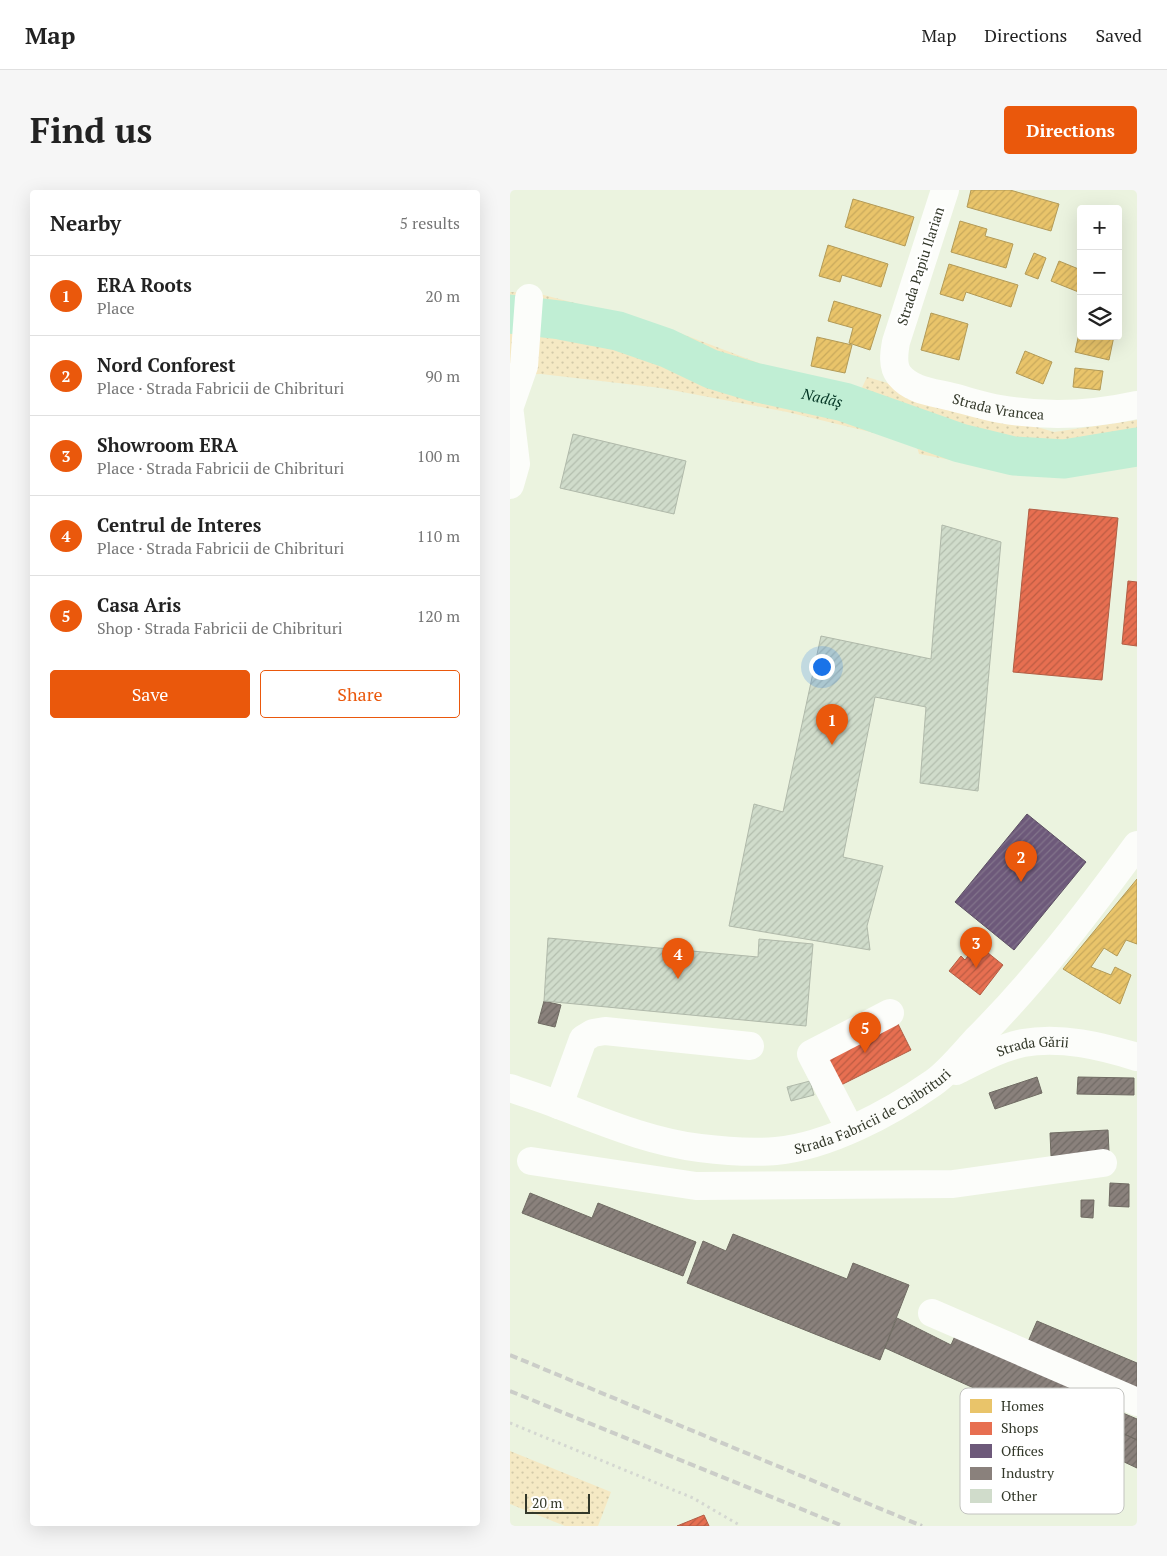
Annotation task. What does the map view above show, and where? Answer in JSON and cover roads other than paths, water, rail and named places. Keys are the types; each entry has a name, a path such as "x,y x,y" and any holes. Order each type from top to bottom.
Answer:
{"street":[{"name":"Strada Papiu Ilarian","path":"896,342 945,190"},
{"path":"510,406 524,366 529,298"},
{"name":"Strada Vrancea","path":"896,342 893,359 898,375 914,387 924,390 999,409 1032,413 1087,413 1137,405"},
{"path":"510,414 516,464 510,485"},
{"name":"Strada Fabricii de Chibrituri","path":"510,1088 609,1125 664,1141 699,1148 776,1151 831,1138 886,1112 935,1082 1023,991 1103,892 1137,845"},
{"path":"850,1130 812,1054 890,1013"},
{"path":"559,1105 583,1038 593,1033 605,1031 750,1046"},
{"name":"Strada Gării","path":"935,1082 985,1056 1024,1043 1051,1041 1086,1044 1137,1057"},
{"path":"696,1186 699,1148"},
{"path":"531,1161 696,1186 953,1184 1103,1163"},
{"path":"932,1313 1105,1388"},
{"path":"1124,1396 1137,1402"}],"waterway":[{"name":"Nadăș","path":"510,314 560,320 618,331 667,348 711,369 754,382 844,402 960,443 1014,456 1064,459 1137,447"}],"railway":[{"path":"510,1355 922,1526"},
{"path":"510,1391 843,1526"}],"place":[{"name":"ERA Roots","path":"832,745"},
{"name":"Nord Conforest","path":"1021,882"},
{"name":"Showroom ERA","path":"976,968"},
{"name":"Centrul de Interes","path":"678,979"},
{"name":"Casa Aris","path":"865,1053"}]}
